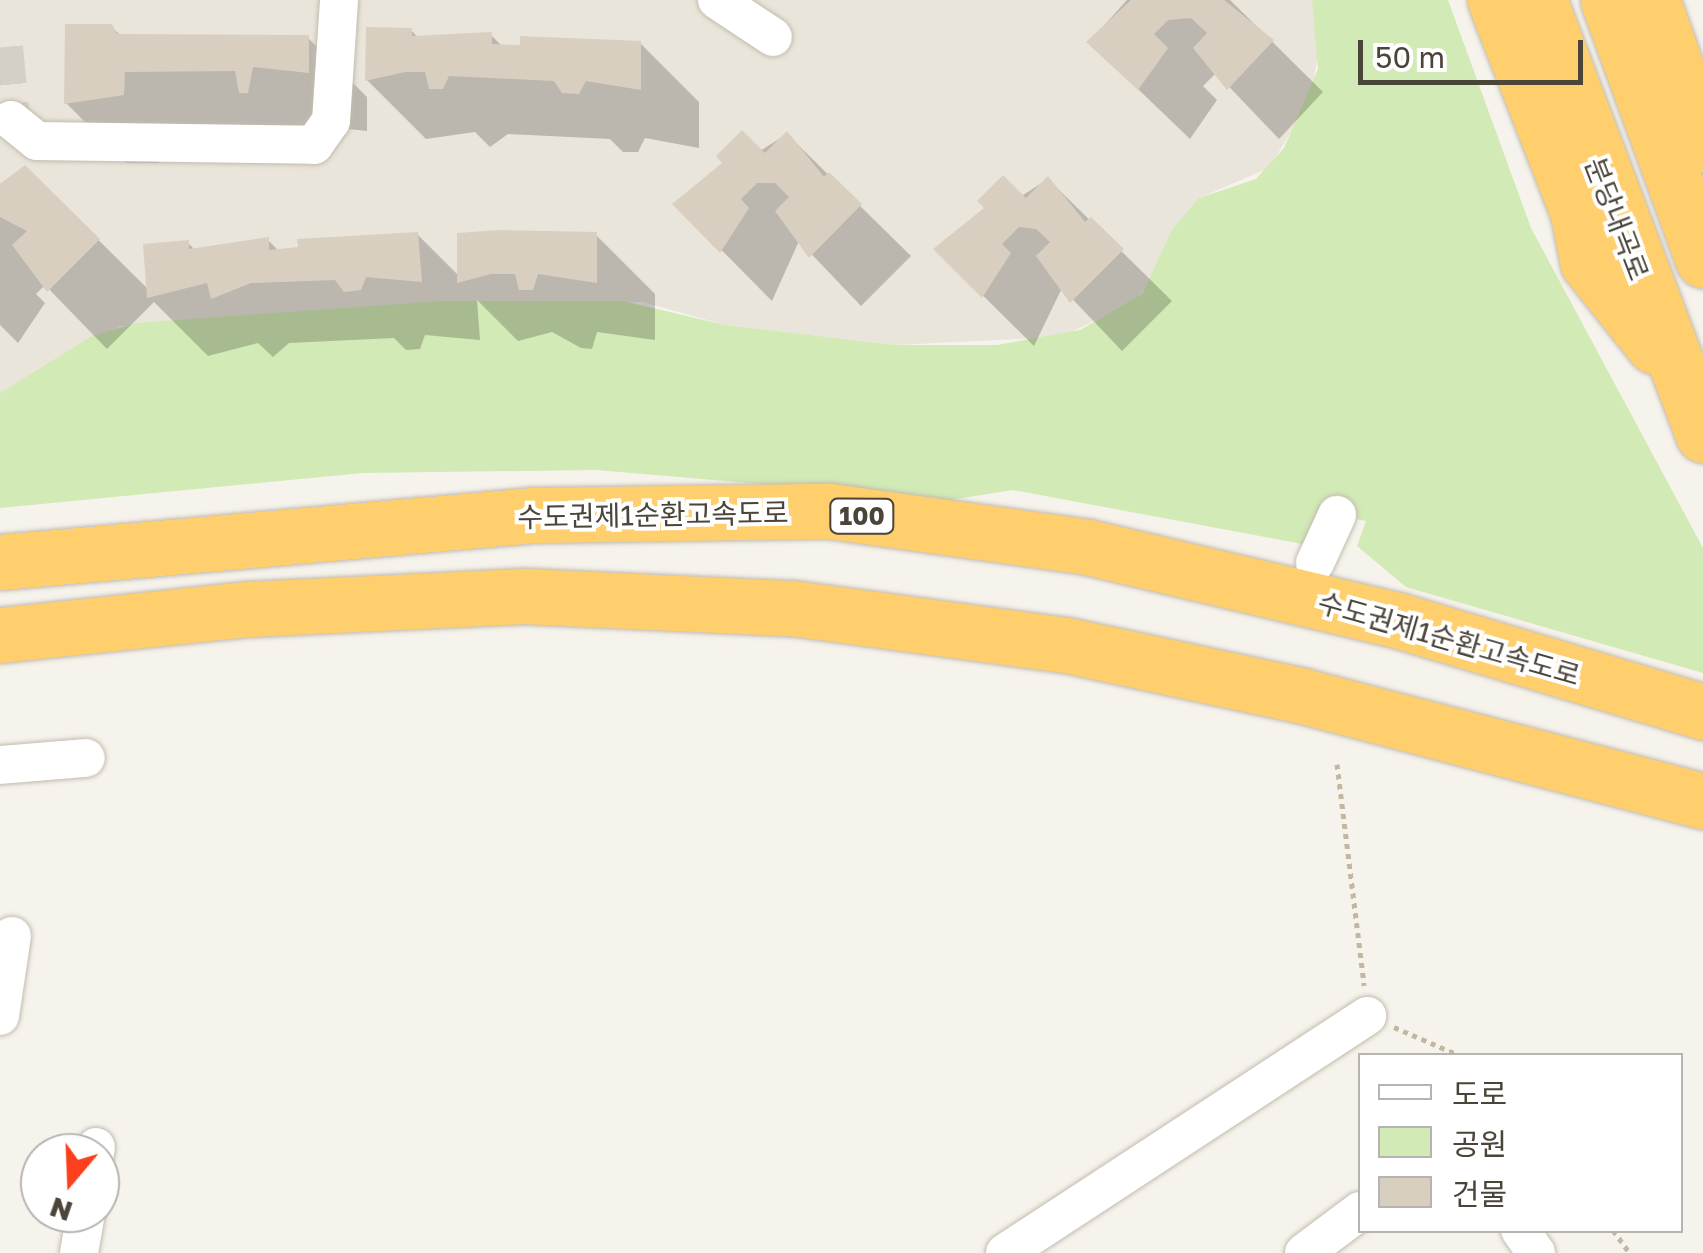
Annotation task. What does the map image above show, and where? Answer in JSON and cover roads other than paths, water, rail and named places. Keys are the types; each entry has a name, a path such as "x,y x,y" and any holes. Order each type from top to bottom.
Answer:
{"highway":[{"path":"1495,0 1578,213 1588,264 1698,422"},
{"name":"분당내곡로","path":"1540,0 1698,422"},
{"path":"1608,0 1703,260"},
{"path":"1652,0 1703,144"},
{"name":"수도권제1순환고속도로","path":"0,562 534,515 830,512 1088,547 1397,620 1703,712"},
{"path":"0,636 248,609 524,596 792,608 1066,645 1303,696 1703,802"}],"street":[{"path":"12,120 36,141 308,148 331,121 339,0"},
{"path":"717,0 774,37"},
{"path":"1315,563 1337,515"},
{"path":"0,765 86,758"},
{"path":"0,1016 12,936"},
{"path":"1005,1253 1367,1016"},
{"path":"1304,1253 1358,1212"}],"tunnel":[{"path":"4,47 11,120"}]}
